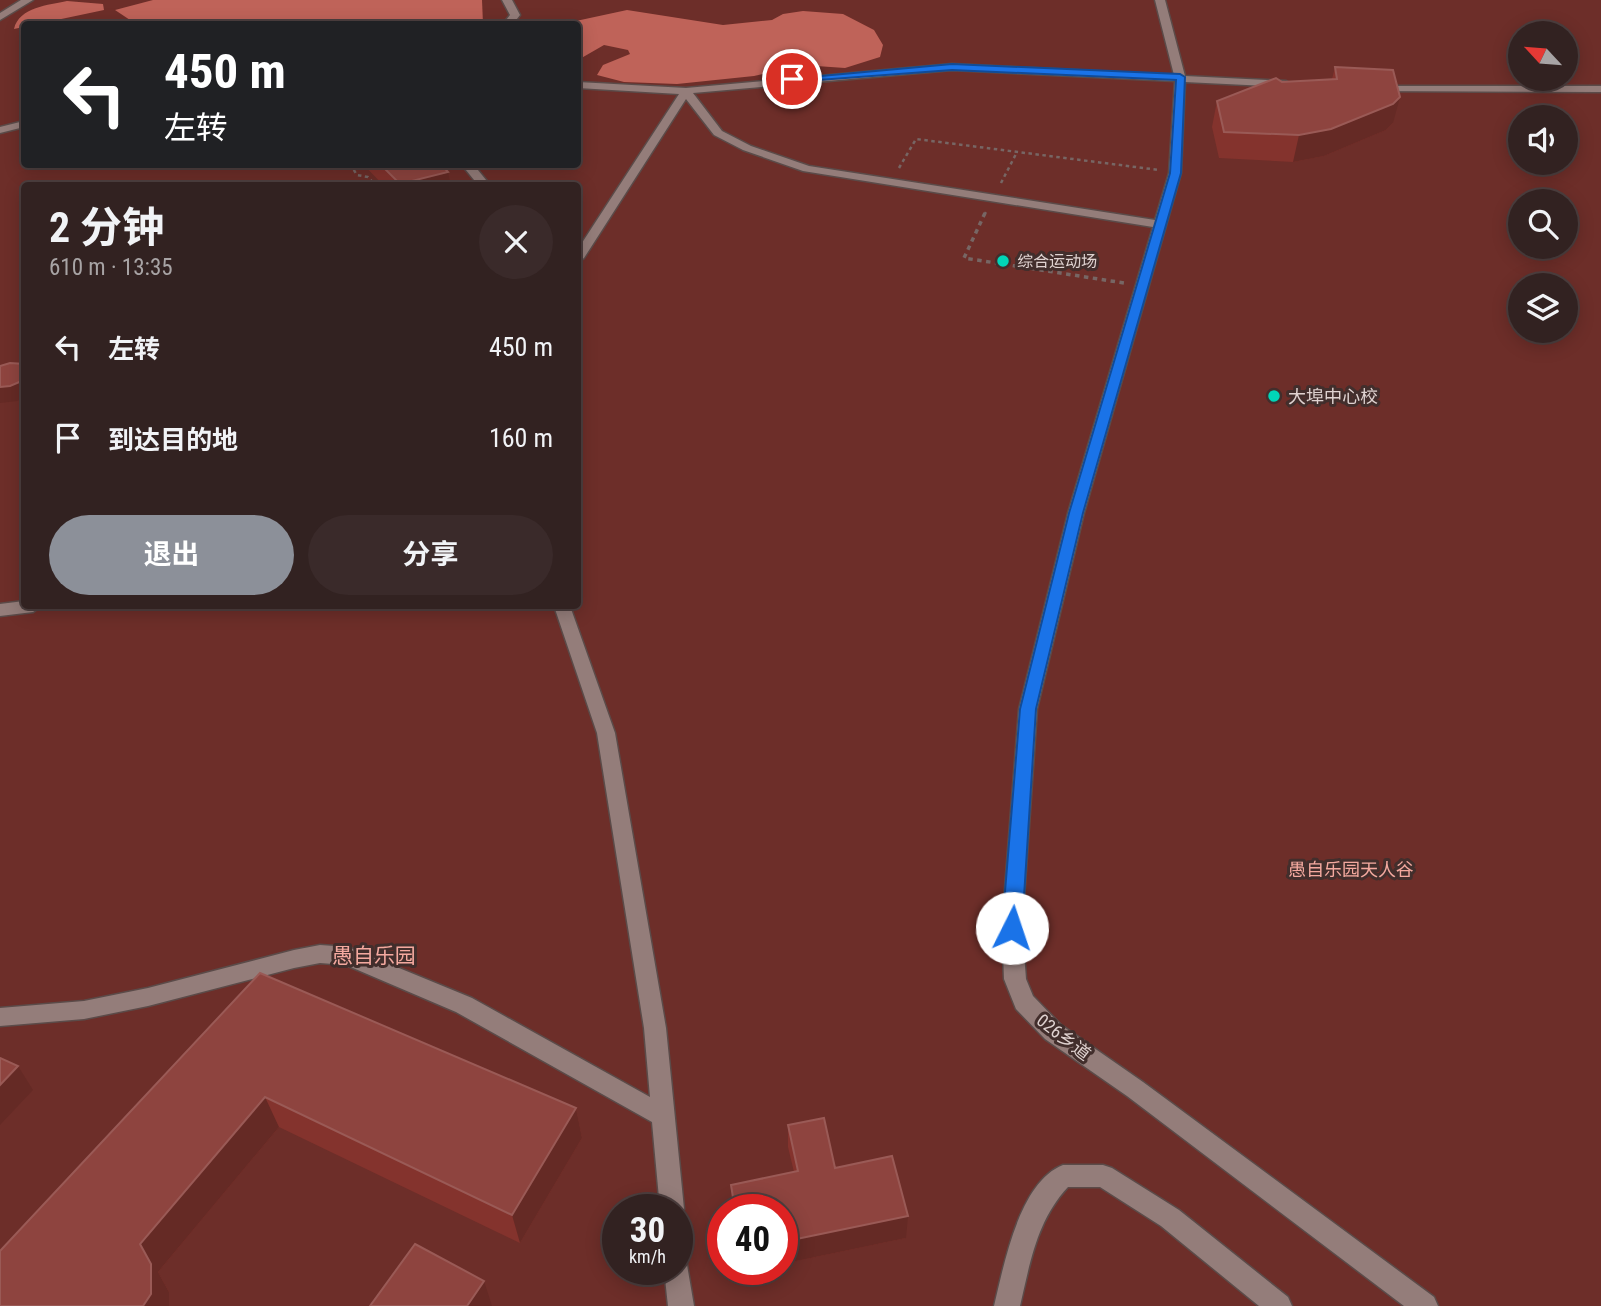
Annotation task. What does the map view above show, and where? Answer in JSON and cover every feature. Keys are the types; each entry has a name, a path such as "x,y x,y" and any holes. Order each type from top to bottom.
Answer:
{"street":[{"path":"0,17 28,0"},
{"path":"507,0 515,15 510,21"},
{"name":"026乡道","path":"1160,0 1180,77 1175,173 1076,513 1028,709 1012,928 1015,979 1024,1002 1052,1032 1135,1089 1425,1306"},
{"path":"581,85 686,91 952,67 1304,85"},
{"path":"1359,88 1601,89"},
{"path":"686,91 718,133 747,148 807,169 1160,225"},
{"path":"581,253 686,91"},
{"path":"0,130 21,125"},
{"path":"470,168 482,182"},
{"path":"0,610 21,607"},
{"path":"563,609 606,733 655,1028 671,1194"},
{"path":"0,1017 84,1010 148,997 294,959 320,954 348,956 464,1005 663,1116"},
{"path":"1007,1306 1028,1226 1046,1191 1063,1176 1103,1176 1170,1218 1279,1306"},
{"path":"679,1285 681,1306"}],"path":[{"path":"889,184 916,139 1175,173"},
{"path":"1017,152 964,258 1144,286"},
{"path":"353,168 357,174 368,177 372,182"}],"green space":[{"name":"愚自乐园","path":"0,0 1601,0 1601,1306 0,1306"}],"shaded area":[{"path":"153,0 482,0 483,21 132,21 115,10"},
{"path":"67,1 103,4 104,10 52,21 21,21 21,28 14,29 22,16 44,6"},
{"path":"627,10 723,25 772,20 783,14 803,11 843,14 874,30 883,45 880,57 845,68 802,65 754,76 677,84 624,82 597,75 603,65 630,54 628,50 604,45 581,58 581,21 576,21"}],"building":[{"path":"1335,67 1393,70 1400,97 1393,104 1331,129 1299,135 1224,132 1217,101 1276,78 1282,82 1337,79"},
{"path":"384,168 444,168 448,172 408,182 398,182"},
{"path":"21,364 21,381 0,387 0,366"},
{"path":"260,973 576,1108 512,1215 265,1097 140,1244 151,1264 151,1294 143,1306 0,1306 0,1251"},
{"path":"0,1058 18,1066 0,1085"},
{"path":"824,1118 835,1168 892,1156 908,1216 798,1239 798,1194 732,1194 731,1185 798,1171 788,1125"},
{"path":"415,1244 484,1281 467,1306 370,1306"}],"place":[{"name":"综合运动场","path":"1003,261"},
{"name":"大埠中心校","path":"1274,396"}],"route":[{"path":"792,79 952,67 1180,77 1175,173 1076,513 1028,709 1012,928"}],"park label":[{"name":"愚自乐园天人谷","path":"1351,869"}]}
